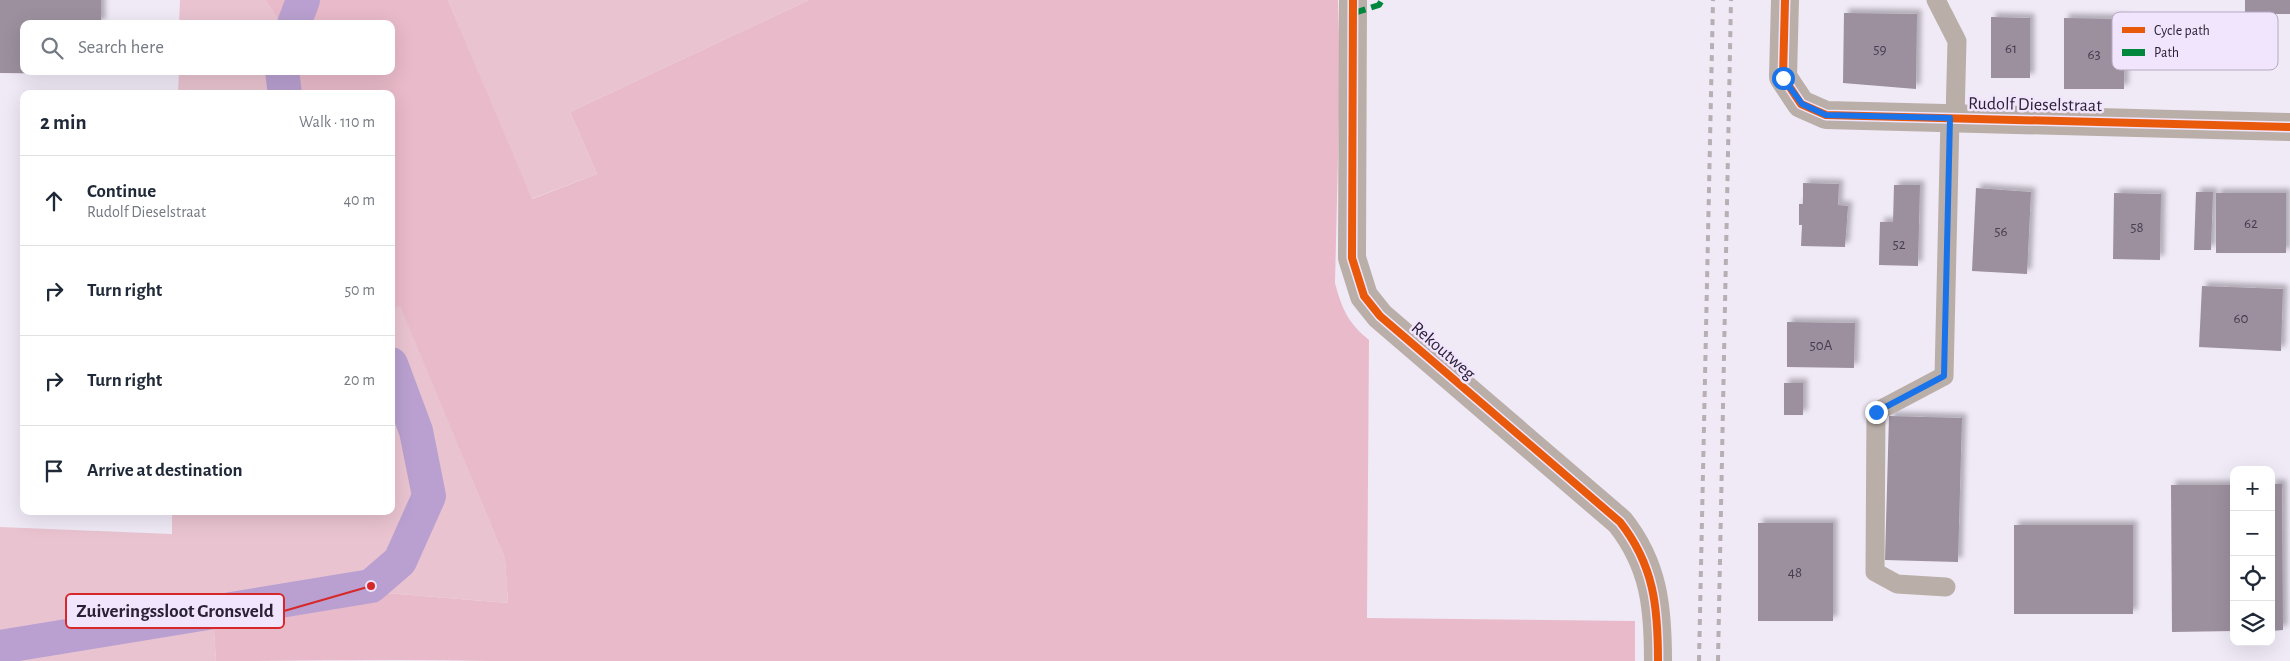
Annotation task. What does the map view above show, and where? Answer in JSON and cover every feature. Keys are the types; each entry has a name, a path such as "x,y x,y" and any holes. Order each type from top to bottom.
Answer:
{"street":[{"name":"Rekoutweg","path":"1353,0 1352,258 1364,296 1380,316 1620,522 1636,542 1648,569 1657,623 1658,661"},
{"name":"Rudolf Dieselstraat","path":"1785,0 1783,78 1802,104 1826,115 2290,127"}],"lane":[{"path":"1936,0 1957,41 1944,376 1876,412 1875,572 1897,584 1946,587"}],"shaded area":[{"path":"180,0 303,0 296,20 179,20"},
{"path":"266,0 448,0 532,199 597,174 570,112 809,0 1338,0 1340,74 1335,283 1347,315 1356,328 1369,340 1367,618 1635,621 1635,661 216,661 213,615 374,592 508,603 505,559 400,306 395,308 395,90 281,90 280,75 395,75 395,20 279,20"},
{"path":"448,0 809,0 570,112 597,174 531,199"},
{"path":"179,75 280,75 281,90 178,90"},
{"path":"400,305 505,559 508,603 374,592 213,615 216,661 0,661 0,527 172,534 172,515 395,515 395,307"}],"building":[{"path":"0,0 101,0 101,20 20,20 20,73 0,73"},
{"path":"2245,0 2290,0 2290,14 2245,12"},
{"path":"1844,13 1917,14 1916,89 1843,83"},
{"path":"1991,17 2030,18 2030,78 1991,78"},
{"path":"2064,18 2112,19 2112,70 2124,70 2124,89 2064,89"},
{"path":"1803,183 1839,184 1838,205 1848,206 1845,247 1801,246 1802,225 1799,225 1799,204 1803,204"},
{"path":"1894,185 1920,185 1918,266 1879,265 1880,222 1893,222"},
{"path":"1976,188 2031,192 2027,274 1972,271"},
{"path":"2196,192 2213,192 2211,250 2194,250"},
{"path":"2114,193 2161,194 2160,260 2113,259"},
{"path":"2216,193 2286,193 2286,253 2216,253"},
{"path":"2202,286 2283,289 2281,351 2199,347"},
{"path":"1787,322 1855,323 1854,368 1787,367"},
{"path":"1784,383 1803,383 1803,415 1784,415"},
{"path":"1889,416 1962,418 1958,562 1885,560"},
{"path":"2275,484 2282,484 2283,630 2275,631"},
{"path":"2171,485 2230,485 2230,631 2172,632"},
{"path":"1758,523 1833,523 1833,621 1758,621"},
{"path":"2014,525 2133,525 2133,614 2014,614"}],"waterway":[{"path":"296,20 303,0"},
{"path":"283,75 284,90"},
{"path":"0,647 371,586 400,561 429,496 416,431 395,375"}],"railway":[{"path":"1699,661 1713,0"},
{"path":"1718,661 1731,0"}],"marked path":[{"path":"1354,13 1379,5 1382,0"}],"cycle path":[{"path":"1353,0 1352,258 1364,296 1380,316 1620,522 1640,554 1652,587 1657,623 1658,661"},
{"path":"1785,0 1783,77 1801,104 1826,115 2290,127"}],"place":[{"name":"Zuiveringssloot Gronsveld","path":"371,586"}],"route":[{"path":"1783,78 1802,104 1826,115 1950,118 1944,376 1876,412"}]}
